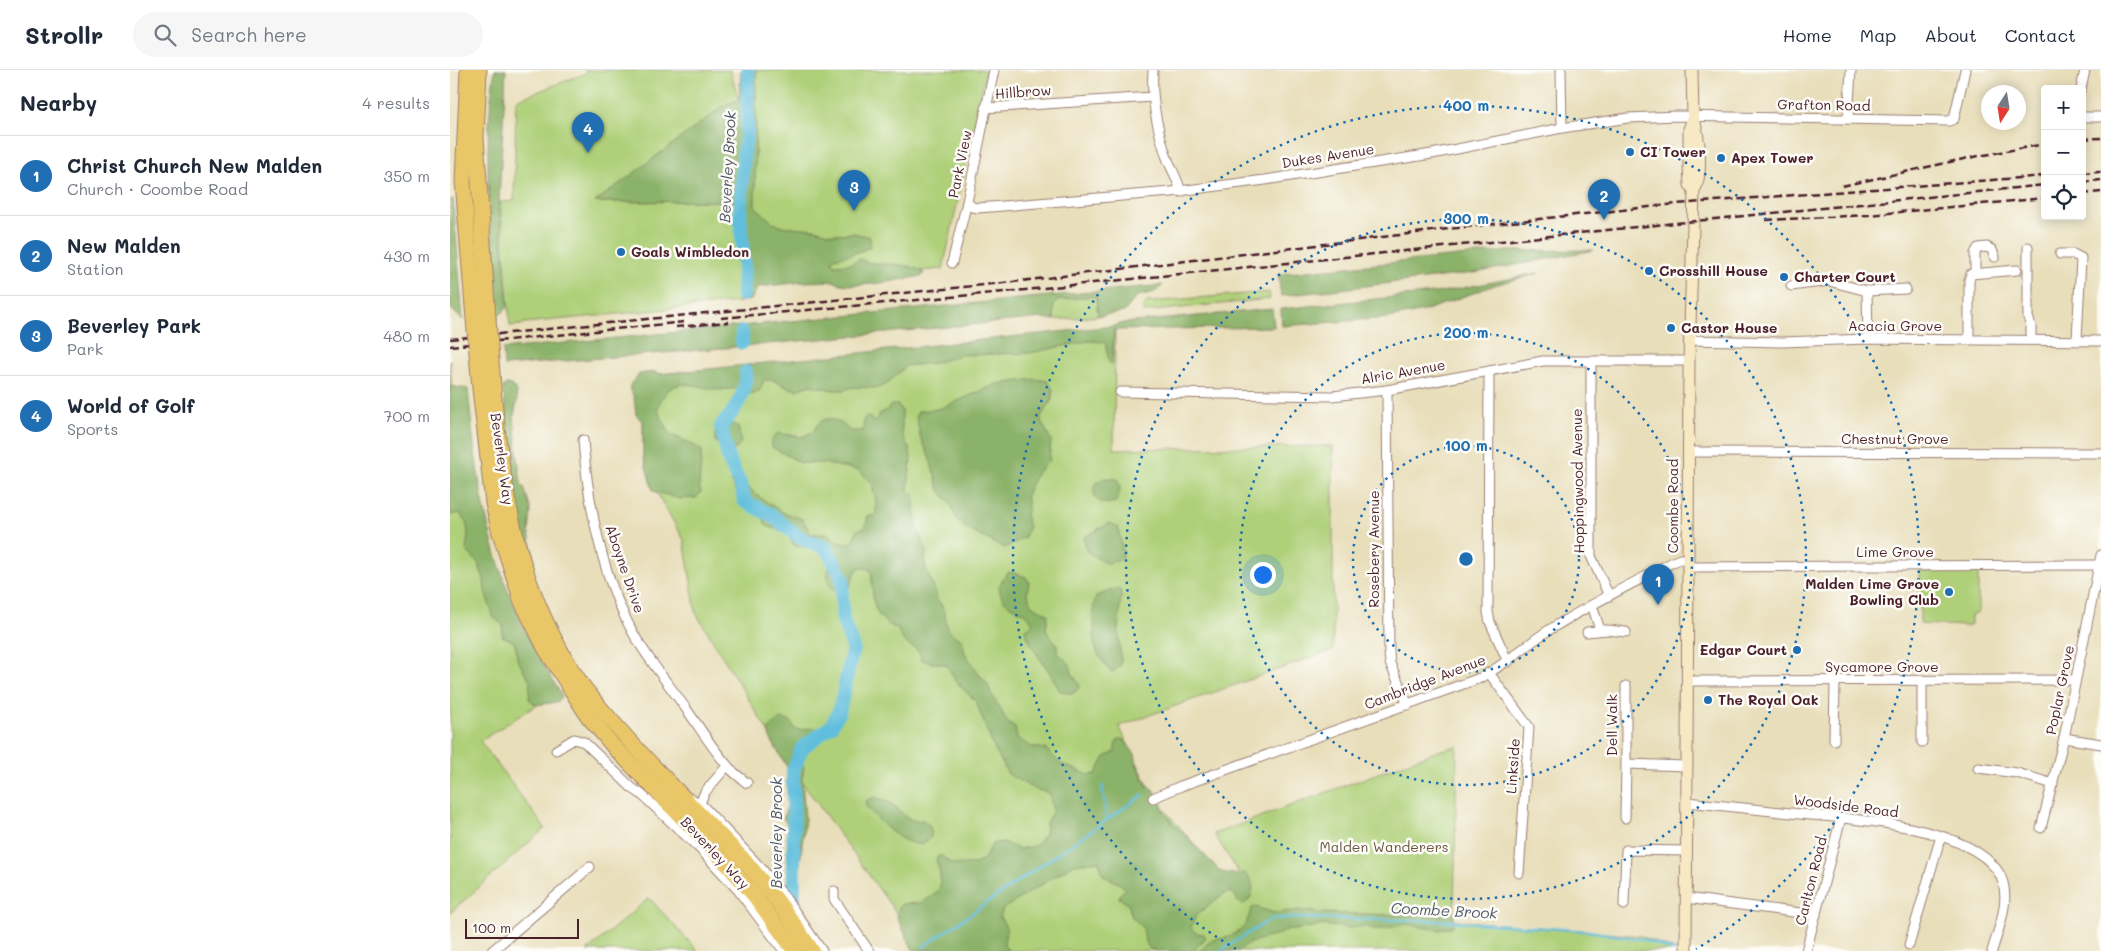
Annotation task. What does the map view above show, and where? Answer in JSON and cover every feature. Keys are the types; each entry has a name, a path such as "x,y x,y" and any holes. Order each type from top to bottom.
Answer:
{"highway":[{"path":"458,70 456,107 462,181"},
{"name":"Beverley Way","path":"468,70 462,181 481,319"},
{"name":"Beverley Way","path":"479,70 476,136 481,319 493,503 500,533 522,602 544,648 588,716 628,762 729,866 754,895 795,951"},
{"path":"479,197 489,70"},
{"name":"Beverley Way","path":"486,388 506,501 527,580 556,642 583,686 605,714 766,886 812,951"}],"main road":[{"name":"Coombe Road","path":"1686,951 1689,361 1694,191 1697,185 1699,155 1698,129 1693,118 1692,70"}],"street":[{"name":"Park View","path":"952,263 967,202 994,70"},
{"path":"1152,70 1153,96 1163,144 1181,192"},
{"path":"1561,70 1562,128"},
{"path":"1848,119 1851,70"},
{"name":"Grafton Road","path":"1693,118 1949,121 1954,119 1964,70"},
{"path":"2082,85 2085,70"},
{"name":"Hillbrow","path":"985,108 1153,96"},
{"name":"Dukes Avenue","path":"967,202 972,207 978,208 1181,192 1432,154 1562,128 1628,118 1670,116 1693,118"},
{"path":"2086,117 2101,117"},
{"path":"1975,273 1975,252 1978,248 1987,247 1992,250 1995,257"},
{"path":"2028,247 2028,317 2031,326 2031,340"},
{"path":"2060,254 2073,254 2081,258 2077,340"},
{"path":"1969,340 1969,280 1971,274 2018,270"},
{"path":"1791,286 1829,281 1867,291 1906,289"},
{"path":"1867,291 1868,339"},
{"name":"Acacia Grove","path":"1690,340 1782,342 1868,339 2101,341"},
{"name":"Alric Avenue","path":"1120,392 1332,396 1387,390 1543,361 1689,361"},
{"name":"Hoppingwood Avenue","path":"1591,362 1591,556 1609,596"},
{"path":"1489,370 1488,612 1490,622 1508,662"},
{"name":"Rosebery Avenue","path":"1387,390 1388,653 1390,663 1408,705"},
{"name":"Aboyne Drive","path":"583,440 586,474 596,529 625,616 636,637 657,668 727,766 747,783"},
{"name":"Chestnut Grove","path":"1688,452 2101,454"},
{"name":"Poplar Grove","path":"2041,828 2064,738 2101,556"},
{"name":"Cambridge Avenue","path":"1153,798 1181,786 1408,705 1489,673 1508,662 1546,632 1592,605 1673,562 1680,559 1689,563"},
{"name":"Lime Grove","path":"1689,563 2100,565"},
{"path":"1592,605 1600,630"},
{"path":"1588,632 1600,630 1626,632"},
{"name":"Linkside","path":"1489,673 1529,727 1519,873"},
{"path":"1922,680 1922,742"},
{"name":"Sycamore Grove","path":"1688,681 2075,680"},
{"path":"1834,740 1835,681"},
{"name":"Dell Walk","path":"1625,818 1626,686"},
{"path":"2064,738 2101,744"},
{"name":"Beverley Way","path":"556,750 574,740 584,742 701,850 738,890 784,951"},
{"name":"Beverley Way","path":"628,762 640,782 641,794"},
{"name":"Dell Walk","path":"1626,764 1687,766"},
{"path":"700,803 705,792 727,766"},
{"path":"1978,768 2017,773 2053,784"},
{"name":"Beverley Way","path":"680,795 700,803 784,896 822,951"},
{"name":"Woodside Road","path":"1687,802 1871,820 1941,836 1981,855 1998,871 2004,888 2004,907 1992,951"},
{"name":"Carlton Road","path":"1806,951 1841,818"},
{"path":"1910,945 1941,836"},
{"path":"1624,905 1626,850 1687,851"},
{"path":"492,951 590,867"},
{"path":"834,891 834,899 869,951"},
{"path":"1686,898 1816,915"}],"green space":[{"path":"495,70 506,70 499,199 508,306 498,317 490,225 488,162 491,100"},
{"path":"585,70 730,70 739,100 596,202 737,201 739,302 510,326 500,202 514,201 516,100 586,73"},
{"path":"741,70 756,70 755,206 772,222 780,226 815,229 832,234 854,233 870,237 870,247 834,258 832,262 834,265 850,264 860,259 865,262 908,266 924,273 922,276 863,285 841,284 834,281 802,282 758,287 751,300 739,302 737,201 595,202 726,104 739,100"},
{"path":"754,70 986,70 943,269 752,285"},
{"path":"450,199 453,199 463,320 450,308"},
{"path":"1594,250 1474,273 1281,296 1278,274 1508,251"},
{"path":"1539,273 1495,285 1424,311 1388,318 1282,326 1281,309 1442,292"},
{"path":"1163,285 1155,292 1137,296 1124,312 1098,316 1096,298 1093,296 1059,300 1054,306 1054,320 1043,318 725,348 504,366 503,349"},
{"path":"1269,292 1270,299 1143,312 1142,307 1147,302"},
{"path":"1093,296 1096,298 1098,316 1054,320 1054,306 1059,300"},
{"path":"1272,309 1274,327 1114,330 1112,365 1109,362 1105,342 1088,341 1030,353 962,355 934,363 906,366 887,384 878,388 852,387 845,390 833,390 810,385 797,390 773,380 764,380 760,390 753,394 738,389 719,390 688,384 673,387 667,391 660,402 659,413 669,434 702,450 699,486 701,492 696,498 680,499 653,491 643,456 643,422 636,415 634,397 630,390 630,385 639,374 654,372 661,374 1114,326 1124,323"},
{"name":"Malden Wanderers","path":"1115,330 1114,449 1333,446 1333,650 1119,726 1155,799 1231,886 1242,878 1214,834 1438,751 1457,746 1454,920 1640,936 1677,951 920,951 894,910 781,753 696,613 684,540 650,481 649,375"},
{"path":"450,360 457,470 546,699 480,741 545,828 450,913"},
{"path":"1036,379 1047,381 1053,389 1052,400 1041,416 1041,421 1051,440 1049,461 1036,474 1026,495 1028,505 1026,517 1029,526 1025,537 1005,548 968,530 957,520 951,505 939,489 929,456 920,436 916,416 918,411 939,409 997,384"},
{"path":"507,384 516,390 517,401 514,416 518,461 521,484 524,487 531,510 529,533 534,558 532,560 529,557 517,511 503,387"},
{"path":"450,386 468,389 479,481 491,539 510,597 523,626 562,696 558,702 536,705 529,699 530,681 517,659 516,647 513,641 502,636 503,625 494,618 478,563 466,550 467,525 460,513 450,515"},
{"path":"891,405 898,405 902,411 902,434 910,450 911,458 908,489 915,496 914,506 917,527 926,550 925,567 936,593 936,599 941,604 947,626 954,635 962,639 965,653 977,672 988,684 1008,723 1015,728 1017,738 1032,747 1046,749 1061,764 1089,775 1096,774 1105,757 1115,752 1117,741 1120,739 1124,740 1135,754 1137,765 1146,784 1154,790 1160,799 1164,812 1172,822 1221,872 1232,874 1245,873 1251,880 1253,889 1251,897 1244,904 1238,902 1235,895 1230,892 1225,893 1196,915 1191,928 1196,933 1204,934 1205,939 1193,951 1157,951 1149,948 1145,940 1143,928 1132,917 1128,904 1119,898 1120,894 1126,889 1103,875 1099,861 1074,864 1003,909 1000,917 1006,929 1004,945 1009,951 913,950 897,917 899,907 902,904 921,903 935,894 940,888 940,873 936,859 938,856 942,856 947,861 955,864 975,864 984,859 992,844 1003,843 1018,849 1035,846 1045,834 1046,823 1053,811 1049,793 1034,789 1008,774 992,744 976,702 955,680 947,665 921,659 919,652 904,641 898,629 882,619 873,597 871,570 860,567 846,592 836,591 828,583 829,565 825,554 819,549 795,546 786,533 767,526 759,510 743,505 731,482 733,473 736,470 756,495 782,512 802,519 811,534 829,534 837,542 849,544 853,541 857,530 865,528 868,516 873,516 876,513 873,484 858,470 822,463 801,463 772,447 772,440 778,433 802,437 814,431 821,421 826,419 836,420 849,431 863,431 866,416 871,418 874,423 879,414 887,410"},
{"path":"720,423 738,426 741,442 736,449 726,450 715,441 715,433"},
{"path":"1105,478 1117,479 1120,489 1117,501 1112,503 1099,501 1094,494 1095,484"},
{"path":"1110,523 1118,527 1123,551 1122,558 1107,563 1086,551 1084,537"},
{"name":"Malden Lime Grove Bowling Club","path":"1920,571 1978,571 1978,613 1971,615 1971,624 1967,626 1920,624"},
{"path":"1011,572 1026,577 1029,582 1027,592 1031,605 1048,614 1046,630 1057,645 1057,653 1069,663 1072,673 1080,686 1074,693 1059,690 1036,653 1025,630 1033,624 1030,618 1004,601 999,586 1007,573"},
{"path":"1118,588 1121,596 1118,629 1121,660 1120,666 1113,672 1110,672 1094,644 1092,615 1096,596"},
{"path":"781,719 790,721 795,729 816,728 822,732 819,739 808,748 801,760 804,768 802,779 805,819 796,899 792,894 791,830 783,818 789,802 790,792 786,780 790,772 770,738 768,731"},
{"path":"874,797 891,804 910,819 916,821 923,820 930,827 931,837 922,845 897,836 883,825 865,805 866,801"},
{"path":"649,898 698,951 587,951"},
{"path":"1256,907 1274,913 1299,910 1320,913 1454,914 1453,926 1439,930 1406,924 1384,929 1373,929 1365,926 1349,928 1322,925 1294,930 1288,929 1282,933 1250,943 1239,951 1199,951 1212,940 1229,937 1240,930 1246,924 1252,908"}],"waterway":[{"name":"Beverley Brook","path":"743,295 744,262 740,214 744,148 747,133 748,70"},
{"name":"Beverley Brook","path":"742,332 742,343"},
{"name":"Beverley Brook","path":"746,372 746,379 739,401 721,426 728,458 742,488 744,501 771,515 799,537 826,548 843,579 843,620 853,648 839,712 831,726 802,748 793,771 794,898"},
{"path":"1102,786 1107,819"},
{"path":"923,947 1143,795"},
{"name":"Coombe Brook","path":"1220,951 1271,919 1292,918 1449,921 1588,931 1645,940 1674,951"}],"railway":[{"path":"2086,139 2101,138"},
{"path":"1842,186 1968,158 2041,145"},
{"path":"2086,173 2101,172"},
{"path":"450,339 1013,282 1457,228 1676,204 2041,176"},
{"path":"2086,182 2101,180"},
{"path":"721,318 1015,291 2041,185"},
{"path":"2086,194 2101,192"},
{"path":"1766,220 1868,215 2041,198"},
{"path":"450,346 684,322"},
{"path":"676,327 729,322"}],"place":[{"name":"CI Tower","path":"1630,152"},
{"name":"World of Golf","path":"588,153"},
{"name":"Apex Tower","path":"1721,158"},
{"name":"Beverley Park","path":"854,211"},
{"name":"New Malden","path":"1604,220"},
{"name":"Goals Wimbledon","path":"621,252"},
{"name":"Crosshill House","path":"1649,271"},
{"name":"Charter Court","path":"1784,277"},
{"name":"Castor House","path":"1671,328"},
{"name":"Malden Lime Grove Bowling Club","path":"1949,592"},
{"name":"Christ Church New Malden","path":"1658,605"},
{"name":"Edgar Court","path":"1797,650"},
{"name":"The Royal Oak","path":"1708,700"}]}
